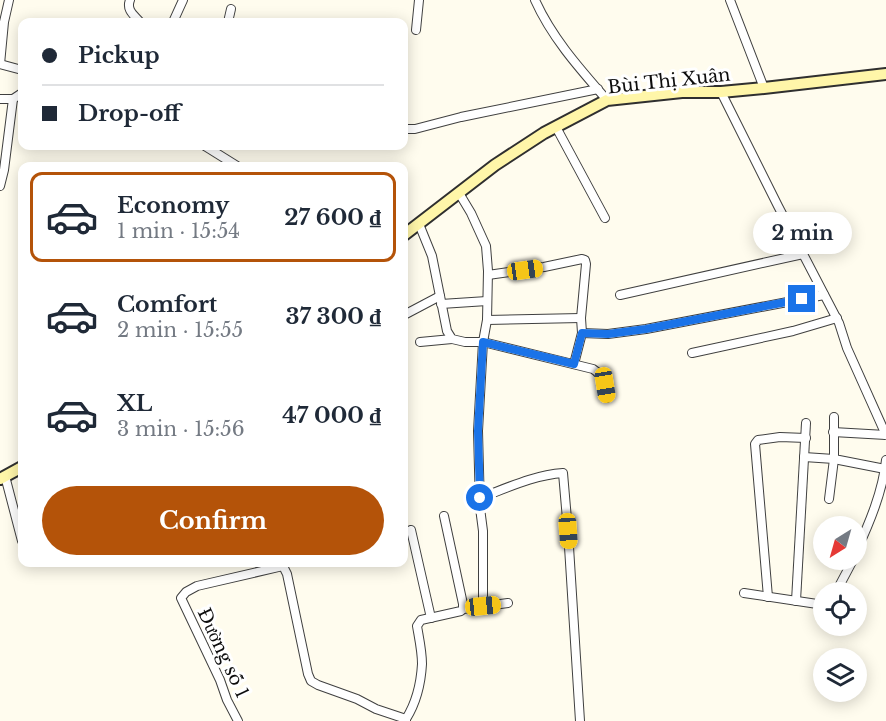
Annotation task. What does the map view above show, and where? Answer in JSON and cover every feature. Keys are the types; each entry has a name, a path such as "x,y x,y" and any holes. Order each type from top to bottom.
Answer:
{"main road":[{"name":"Bùi Thị Xuân","path":"408,232 495,165 556,127 607,100 682,92 721,92 764,88 886,74"},
{"path":"2,477 18,469"}],"street":[{"path":"9,0 4,22 0,64 18,68"},
{"path":"130,0 129,10 136,18"},
{"path":"175,18 183,0"},
{"path":"416,30 419,0"},
{"path":"535,0 542,16 559,42 607,100"},
{"path":"730,0 764,88"},
{"path":"229,18 231,9"},
{"path":"886,74 886,82"},
{"path":"408,129 598,89"},
{"path":"721,92 837,318 847,348 885,430 833,432"},
{"path":"0,99 13,99 18,96"},
{"path":"0,186 13,99"},
{"path":"556,127 605,218"},
{"path":"211,150 231,162"},
{"path":"459,193 486,246 488,275 487,320 483,342 478,431 483,531 483,606"},
{"path":"419,224 432,256 447,331 452,339"},
{"path":"620,295 803,254"},
{"path":"488,275 584,259 586,261 581,318 582,333 574,364"},
{"path":"582,333 608,334 646,329 824,294"},
{"path":"408,313 441,300 487,301"},
{"path":"487,320 581,318"},
{"path":"692,353 793,331 837,318"},
{"path":"420,342 452,339 483,342 593,369 600,374 605,385 607,399"},
{"path":"830,499 834,459 834,417"},
{"path":"796,601 806,423"},
{"path":"768,597 755,444 758,440 780,437 806,438"},
{"path":"804,457 834,459 885,469"},
{"path":"867,529 872,519 886,460"},
{"path":"480,498 525,481 563,473 580,721"},
{"path":"2,477 18,528"},
{"path":"444,516 463,609"},
{"path":"411,530 431,618"},
{"name":"Đường số 1","path":"238,721 226,700 220,680 181,598 197,586 272,567"},
{"path":"282,567 287,574 311,681 406,720 413,707 422,663 417,626 421,621 463,609 508,603"},
{"path":"744,593 813,603"}],"route":[{"path":"480,498 478,431 483,342 574,364 582,333 608,334 646,329 802,299"}]}
